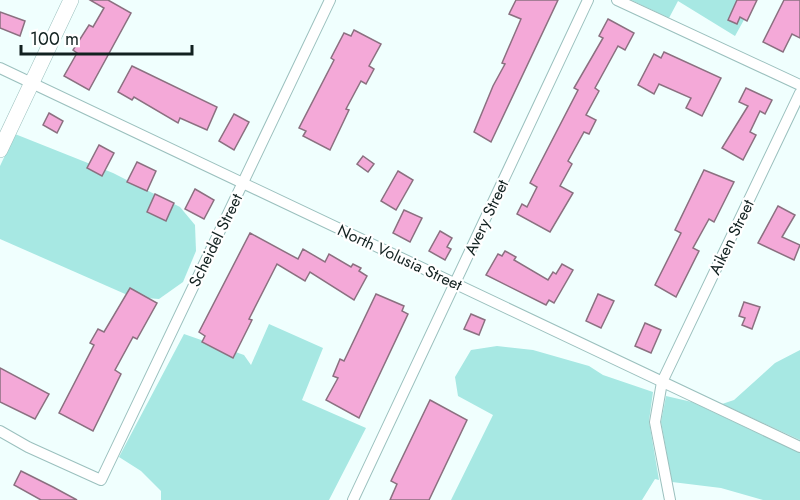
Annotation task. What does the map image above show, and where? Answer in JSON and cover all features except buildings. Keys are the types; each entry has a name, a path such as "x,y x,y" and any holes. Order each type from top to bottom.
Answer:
{"street":[{"path":"0,150 71,0"},
{"name":"Scheidel Street","path":"0,431 28,447 101,480 330,0"},
{"name":"Avery Street","path":"353,500 588,0"},
{"path":"617,0 800,85"},
{"name":"North Volusia Street","path":"0,68 800,447"},
{"name":"Aiken Street","path":"670,500 655,422 662,382 800,93"}],"shaded area":[{"path":"631,0 755,0 735,36 678,1 669,18"},
{"path":"15,134 113,173 180,207 195,225 196,251 183,282 159,299 132,297 0,239 0,166"},
{"path":"269,324 323,348 302,400 366,428 329,500 161,500 161,491 141,471 119,457 184,334 244,355 251,365"},
{"path":"497,346 533,350 589,366 603,375 653,392 649,421 659,480 655,479 642,500 451,500 493,415 458,396 455,377 471,350"},
{"path":"800,350 800,440 722,404 734,400 775,363"},
{"path":"666,396 692,402 800,453 800,500 763,500 721,488 672,482 661,422"}]}
